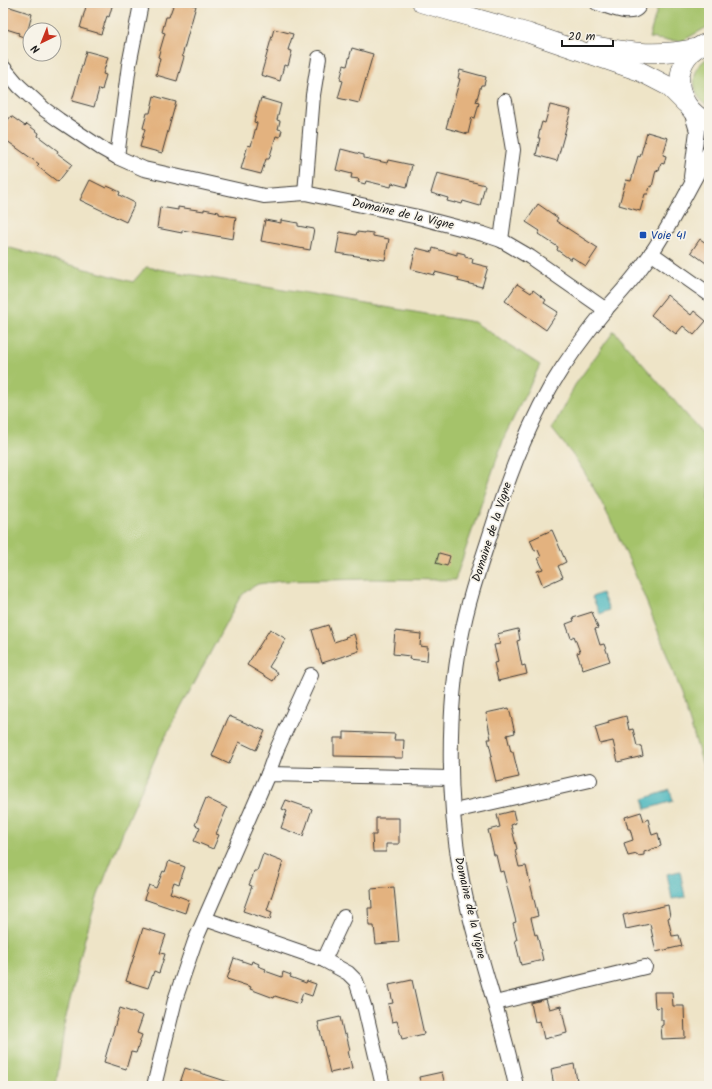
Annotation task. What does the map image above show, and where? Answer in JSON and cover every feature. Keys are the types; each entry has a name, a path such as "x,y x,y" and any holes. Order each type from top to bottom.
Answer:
{"main road":[{"path":"422,3 528,33 648,75 663,82 673,90 700,118 709,122"},
{"path":"528,33 635,53 667,53 703,45"},
{"path":"688,107 680,88 680,73 686,59 703,45"}],"street":[{"path":"597,3 628,12 634,11 640,3"},
{"path":"117,157 129,65 141,4"},
{"path":"305,193 313,95 319,58"},
{"name":"Domaine de la Vigne","path":"3,67 19,86 44,109 87,139 117,157 144,169 251,194 271,196 305,193 467,229 500,240 530,257 606,310"},
{"path":"500,240 513,150 504,101"},
{"name":"Domaine de la Vigne","path":"688,107 696,127 693,166 688,189"},
{"name":"Domaine de la Vigne","path":"516,1086 495,1003 474,935 460,870 451,778 454,691 461,638 470,602 506,487 542,403 563,366 606,310 637,273 651,253 670,224 709,152"},
{"path":"651,253 709,294"},
{"path":"154,1086 175,1000 195,941 268,774 277,749 311,675"},
{"path":"268,774 451,778"},
{"path":"454,811 590,780"},
{"path":"324,960 344,917"},
{"path":"205,919 324,960 348,973 356,981 365,1009 384,1086"},
{"path":"495,1003 645,967"}],"green space":[{"path":"659,3 709,3 709,26 682,41 649,38"},
{"path":"709,57 709,107 698,96 694,82 698,68 702,62"},
{"path":"3,246 133,282 146,267 474,322 540,365 505,435 455,580 371,579 281,581 258,584 249,589 240,597 160,747 123,832 98,895 85,938 65,1021 56,1086 3,1086"},
{"path":"614,331 709,441 709,788 696,740 672,670 632,567 609,518 583,470 552,429 575,385"}],"water":[{"path":"602,593 609,610 600,614 592,597"},
{"path":"670,790 673,801 646,809 643,799"},
{"path":"680,871 685,897 672,899 667,874"}],"building":[{"path":"3,3 8,3 7,6 32,14 30,22 22,22 22,36 18,35 19,33 3,28"},
{"path":"87,3 113,3 109,17 107,16 101,34 80,28"},
{"path":"174,3 186,3 196,6 182,56 184,57 177,81 156,75 160,58 158,57 165,33 162,32 166,17 169,17"},
{"path":"274,29 293,34 288,50 292,51 288,66 284,65 280,81 261,75"},
{"path":"352,48 373,54 359,103 338,98 343,81 340,80 344,65 347,66"},
{"path":"86,51 108,57 103,74 106,75 102,90 99,89 94,107 72,101"},
{"path":"460,70 486,77 484,85 481,85 476,102 479,103 477,111 475,118 472,117 468,134 446,128 460,79 458,78"},
{"path":"154,96 176,102 162,153 140,147 145,129 143,128 147,113 150,113"},
{"path":"261,98 281,104 277,120 280,121 278,129 282,130 280,137 276,136 269,159 266,159 261,174 241,169 248,145 251,146 257,123 254,122"},
{"path":"550,105 571,110 557,161 536,155 540,138 538,138 540,129 542,122 545,123"},
{"path":"11,116 25,126 27,124 39,133 38,136 72,164 58,182 37,166 39,164 3,138 3,127"},
{"path":"647,132 668,138 663,155 666,156 664,164 661,163 659,171 656,170 652,187 650,186 648,194 645,194 640,211 619,205 626,180 631,181"},
{"path":"341,149 364,155 364,158 387,163 388,160 412,165 407,187 392,183 391,187 366,181 365,184 358,182 359,179 351,178 352,174 336,170"},
{"path":"437,173 485,185 480,206 463,201 462,204 447,201 448,198 431,193"},
{"path":"90,180 106,188 107,186 120,192 119,195 135,203 126,222 80,200"},
{"path":"538,204 558,218 556,221 598,248 586,266 572,257 571,260 557,250 558,247 538,234 540,231 526,222"},
{"path":"160,207 178,210 178,207 204,211 204,209 219,212 219,214 236,217 233,239 182,230 182,233 157,228"},
{"path":"265,220 281,223 281,220 298,223 298,226 314,229 310,250 261,241"},
{"path":"340,232 356,235 357,232 373,233 373,236 389,239 385,260 336,253"},
{"path":"700,239 709,245 709,262 707,261 706,263 691,252"},
{"path":"416,248 432,252 433,248 457,255 457,252 465,254 465,257 473,259 472,263 488,267 482,287 458,281 459,278 435,272 434,275 411,269"},
{"path":"517,284 531,293 533,290 546,300 544,303 558,312 546,330 505,301"},
{"path":"667,295 691,315 694,311 706,321 694,335 683,326 676,334 651,315"},
{"path":"552,530 566,562 558,566 563,577 543,586 537,571 543,569 538,558 541,557 538,550 535,551 530,540"},
{"path":"439,553 450,556 447,566 436,563"},
{"path":"592,612 598,628 595,629 600,645 604,644 610,661 583,670 577,653 580,652 574,636 571,638 566,624 574,621 573,618"},
{"path":"328,625 334,642 354,634 359,651 322,663 312,630"},
{"path":"270,629 286,639 269,667 278,673 273,681 247,665"},
{"path":"518,629 520,640 517,641 522,666 525,665 527,674 498,681 494,663 498,662 494,645 500,644 497,634"},
{"path":"395,631 421,634 420,646 428,647 427,661 409,659 410,656 393,654"},
{"path":"509,708 515,733 507,735 519,777 496,782 490,757 492,756 488,739 491,739 486,713"},
{"path":"229,716 265,731 256,750 239,742 229,764 212,756"},
{"path":"626,716 629,730 633,729 637,746 641,746 643,756 618,762 613,741 600,744 595,727 609,723 608,721"},
{"path":"344,732 395,734 394,740 404,740 403,758 334,756 334,738 344,738"},
{"path":"206,798 227,808 216,834 219,835 213,849 194,841 200,827 195,825"},
{"path":"286,800 312,809 303,836 281,828 287,811 282,809"},
{"path":"513,811 516,823 511,825 517,849 515,850 519,867 526,866 538,916 531,918 535,935 537,934 543,960 521,965 515,940 517,940 513,923 516,922 503,871 500,872 488,830 500,827 497,815"},
{"path":"641,812 644,821 648,819 652,835 658,833 661,846 644,852 644,855 638,856 637,854 628,856 624,843 633,840 625,817"},
{"path":"376,818 399,818 399,844 386,844 386,852 373,852 372,835 376,835"},
{"path":"263,854 283,862 267,910 272,912 270,920 243,911 252,886 249,885 254,871 257,871"},
{"path":"169,861 185,867 179,884 174,882 170,893 189,900 185,913 144,899 149,885 156,888"},
{"path":"394,887 399,942 376,944 374,926 369,926 368,908 372,908 371,889"},
{"path":"668,905 670,917 668,918 672,936 679,935 682,946 656,952 650,924 626,929 623,915"},
{"path":"143,928 166,935 160,953 165,954 159,973 154,971 148,988 126,981"},
{"path":"234,958 251,964 252,961 259,964 258,966 266,969 265,971 282,977 283,972 291,975 290,977 306,983 307,981 316,984 312,996 303,993 299,1004 275,996 274,998 250,989 251,987 227,979"},
{"path":"412,980 424,1034 402,1039 397,1021 392,1022 388,1004 393,1003 389,985"},
{"path":"654,992 672,992 673,1006 684,1006 685,1038 662,1039 661,1026 663,1025 663,1020 661,1020 661,1007 655,1007"},
{"path":"546,999 549,1009 561,1006 567,1033 544,1039 540,1021 535,1022 531,1003"},
{"path":"120,1008 143,1016 137,1033 142,1035 136,1053 131,1052 126,1069 104,1062"},
{"path":"340,1017 344,1035 346,1034 350,1050 348,1051 352,1068 330,1073 318,1022"},
{"path":"574,1064 578,1086 554,1086 551,1069"},
{"path":"185,1068 241,1086 179,1086"},
{"path":"442,1072 445,1086 421,1086 419,1077"}],"place":[{"name":"Voie 41","path":"643,235"}]}
